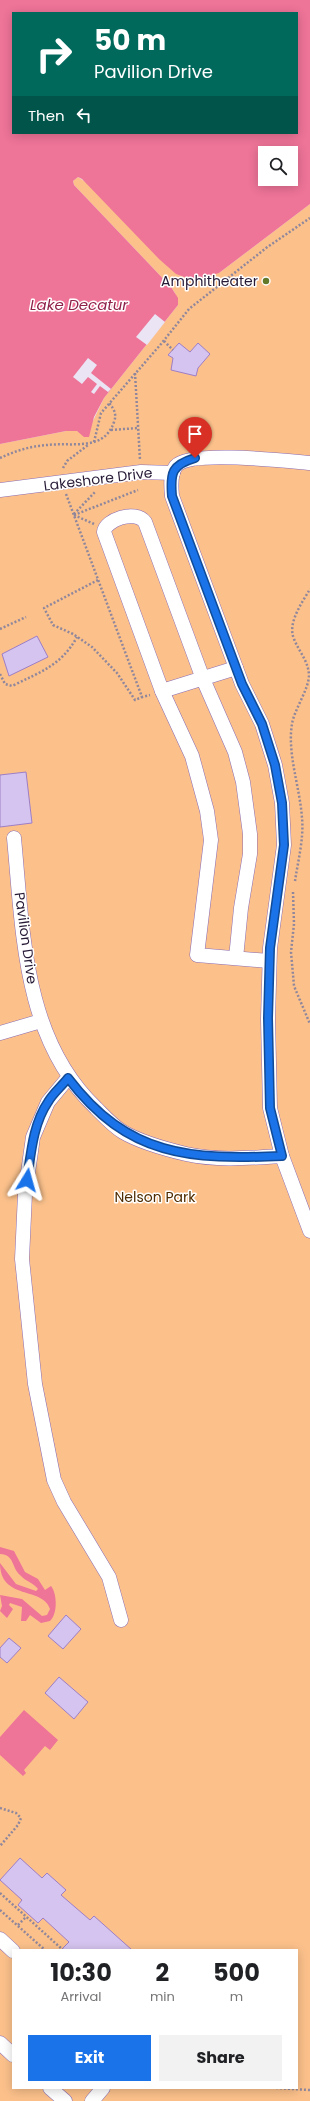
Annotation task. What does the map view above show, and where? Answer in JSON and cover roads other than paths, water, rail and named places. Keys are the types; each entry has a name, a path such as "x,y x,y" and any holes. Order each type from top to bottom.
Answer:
{"street":[{"name":"Lakeshore Drive","path":"0,490 141,472 173,473 180,463 195,458 224,457 310,463"},
{"path":"173,473 172,496 236,668 262,724 275,765 282,803 284,845 269,961 268,1018 270,1108 282,1156 310,1230"},
{"path":"236,958 250,854 248,812 243,782 235,752 203,679 145,522 138,516 133,515 108,524 104,528 105,538 162,691 192,756 208,818 210,840 197,955 269,961"},
{"path":"162,691 236,668"},
{"name":"Pavilion Drive","path":"14,838 26,959 41,1021 68,1078 78,1091 123,1132 142,1141 187,1154 212,1157 282,1156"},
{"path":"0,1033 41,1021"},
{"path":"68,1078 48,1102 33,1137 25,1194 22,1259 35,1384 54,1480 64,1502 109,1577 121,1620"},
{"path":"0,1940 12,1950"},
{"path":"0,2043 12,2054"},
{"path":"51,2089 65,2101"},
{"path":"92,2101 102,2089"}],"water":[{"name":"Lake Decatur","path":"0,0 310,0 310,204 219,273 198,279 187,278 176,274 159,259 82,179 78,177 73,181 74,185 171,287 178,298 178,305 104,398 94,417 89,437 84,437 77,431 66,431 0,444"},
{"path":"0,1547 14,1551 25,1572 38,1579 45,1590 51,1586 56,1604 53,1618 50,1621 41,1623 30,1615 26,1621 21,1621 22,1607 10,1603 9,1605 13,1609 7,1618 0,1611 2,1606 0,1595 22,1599 42,1616 47,1615 50,1609 46,1602 39,1597 22,1592 7,1583 2,1575 0,1563 16,1584 36,1591 38,1589 17,1572 11,1559 0,1554"},
{"path":"24,1710 58,1740 50,1750 45,1746 24,1770 26,1773 23,1776 0,1755 0,1737"}],"place":[{"name":"Amphitheater","path":"266,281"}],"park label":[{"name":"Nelson Park","path":"155,1197"}]}
